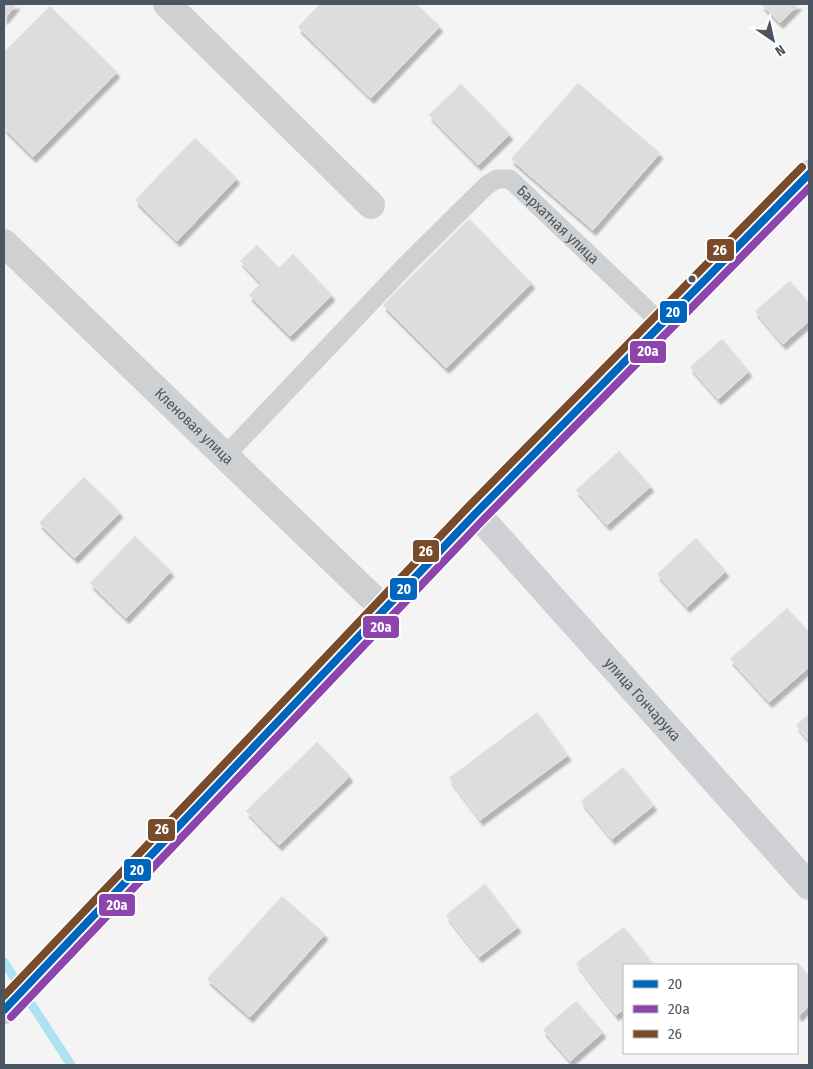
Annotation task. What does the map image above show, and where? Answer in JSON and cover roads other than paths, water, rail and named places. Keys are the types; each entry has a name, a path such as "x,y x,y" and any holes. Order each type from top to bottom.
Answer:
{"main road":[{"path":"4,1010 476,513 809,174"}],"street":[{"path":"167,4 372,205"},
{"name":"Кленовая улица","path":"4,243 385,610"},
{"name":"улица Гончарука","path":"476,513 809,886"}],"lane":[{"name":"Бархатная улица","path":"225,456 406,265 487,185 498,178 510,179 662,324"}],"waterway":[{"path":"4,962 71,1065"}]}
